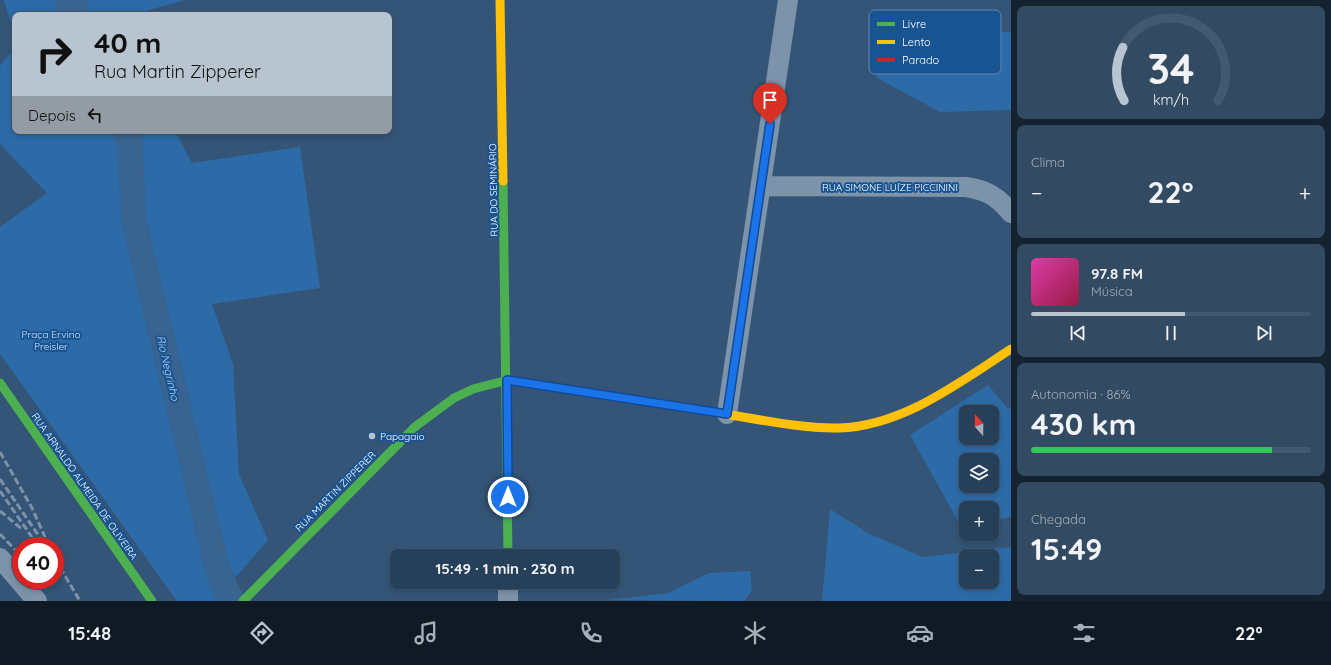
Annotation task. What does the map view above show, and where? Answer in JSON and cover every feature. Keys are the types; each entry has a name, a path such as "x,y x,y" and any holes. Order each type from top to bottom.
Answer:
{"street":[{"name":"RUA DO SEMINÁRIO","path":"500,0 507,380 508,549"},
{"path":"727,414 788,0"},
{"name":"RUA SIMONE LUÍZE PICCININI","path":"761,186 966,187 981,189 992,194 1011,213"},
{"name":"RUA MARTIN ZIPPERER","path":"243,601 265,577 416,426 454,398 473,389 507,380 829,428 852,427 873,422 895,414 950,388 1011,349"},
{"name":"RUA ARNALDO ALMEIDA DE OLIVEIRA","path":"0,383 152,601"},
{"path":"0,558 37,601"},
{"path":"508,589 508,601"}],"green space":[{"path":"4,0 55,0 58,12 12,12 12,27"},
{"path":"87,0 185,0 142,12 88,12"},
{"path":"1001,32 1011,32 1011,110 940,112 877,78 876,74 1001,74"},
{"name":"Praça Ervino Preisler","path":"12,51 12,134 112,134 117,143 122,223 206,574 218,601 177,601 0,354 0,227 47,193 0,144 0,65"},
{"path":"141,134 177,134 192,163 300,147 320,288 212,304 233,364 239,474 268,540 235,578 229,566 146,220"},
{"path":"988,385 1008,409 1011,406 1011,517 999,520 999,501 959,501 958,521 910,435"},
{"path":"830,509 868,533 922,557 959,553 959,589 999,589 999,549 993,549 1011,547 1011,601 822,601"},
{"path":"750,571 752,590 744,601 607,600 668,593 709,573"}],"water":[{"path":"55,0 87,0 88,12 58,12"},
{"name":"Rio Negrinho","path":"112,134 141,134 142,136 146,220 229,566 246,601 218,601 206,574 122,223 117,143"}],"railway":[{"path":"0,452 32,508 45,537"},
{"path":"0,479 40,537"},
{"path":"0,491 32,537"},
{"path":"0,511 23,530"},
{"path":"0,534 12,547"},
{"path":"64,574 80,601"}],"traffic: fast":[{"path":"503,181 508,549"},
{"path":"243,601 416,426 454,398 473,389 508,380"},
{"path":"0,383 152,601"}],"traffic: slow":[{"path":"500,0 503,181"},
{"path":"713,412 808,427 839,428 863,425 908,411 930,400 972,375 1011,349"}],"traffic: jam":[{"path":"508,380 713,412"}],"place":[{"name":"Papagaio","path":"372,436"}],"route":[{"path":"508,497 507,380 727,414 770,124"}]}
